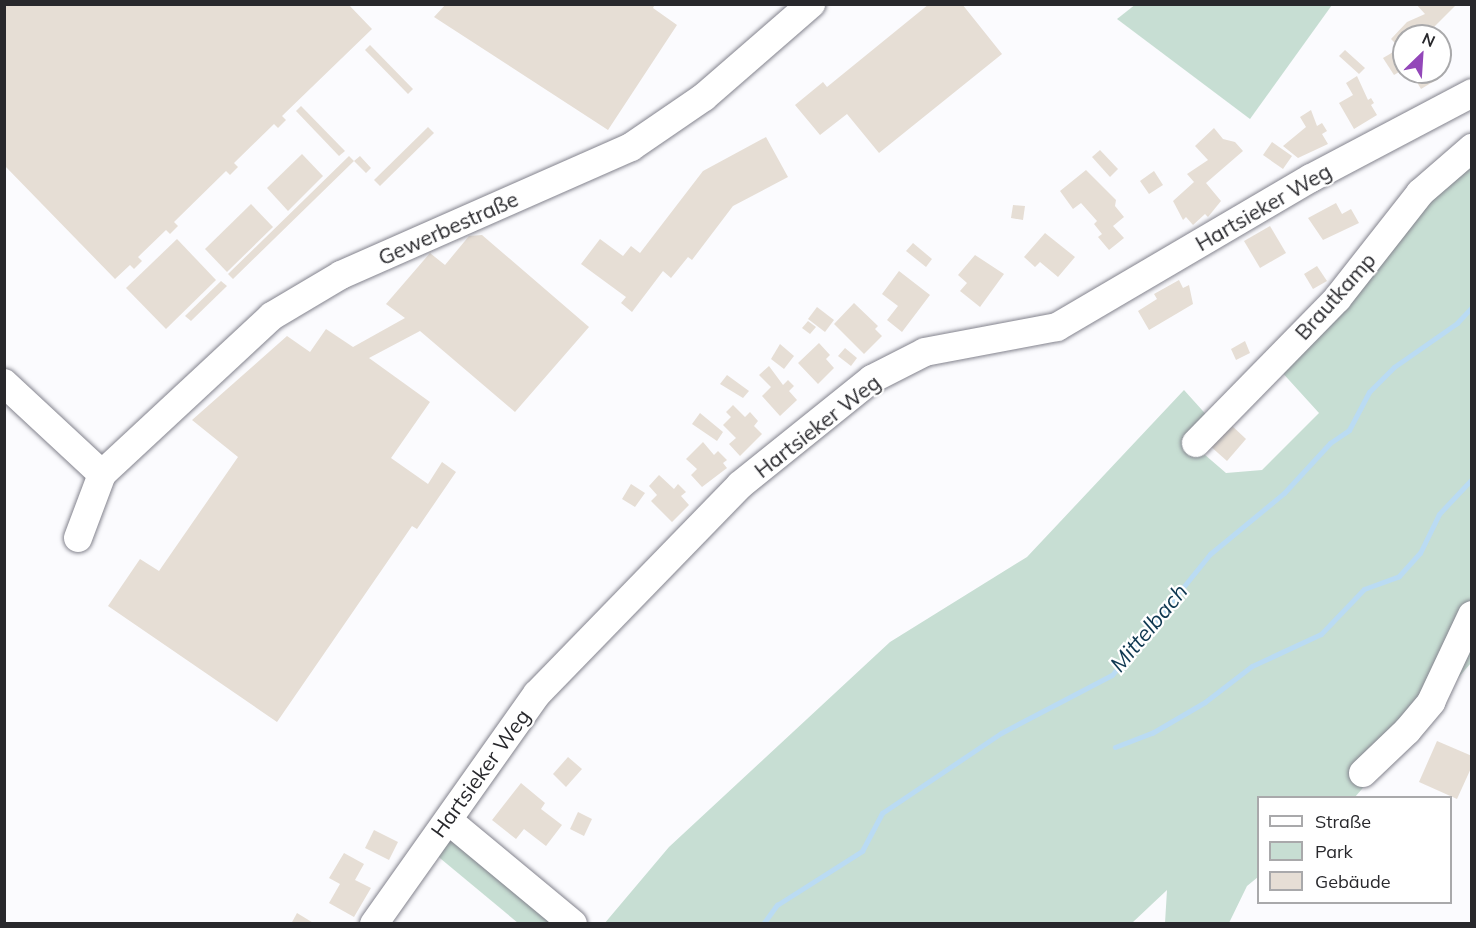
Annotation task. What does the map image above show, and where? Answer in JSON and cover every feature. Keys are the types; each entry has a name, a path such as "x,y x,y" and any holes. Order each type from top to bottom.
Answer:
{"street":[{"name":"Gewerbestraße","path":"78,538 102,474 272,316 341,275 631,147 704,97 811,4"},
{"name":"Hartsieker Weg","path":"374,924 537,694 740,485 872,379 925,352 1057,327 1311,178 1472,93"},
{"name":"Brautkamp","path":"1196,443 1337,299 1420,193 1472,148"},
{"path":"4,383 102,474"},
{"path":"1363,772 1407,731 1431,702 1472,615"},
{"path":"449,821 573,924"}],"green space":[{"path":"1136,4 1332,5 1250,119 1117,19"},
{"path":"1471,155 1471,663 1356,796 1257,796 1257,878 1247,886 1229,923 1165,923 1167,890 1132,923 604,924 669,847 890,642 1027,557 1184,390 1211,420 1190,442 1226,473 1262,470 1319,413 1279,369"},
{"path":"452,829 580,923 518,923 435,854"}],"building":[{"path":"4,4 348,4 372,29 282,116 286,120 278,128 274,124 234,163 238,167 230,175 226,171 174,222 178,226 170,234 166,230 138,257 142,261 134,269 130,265 115,279 4,165"},
{"path":"446,4 655,4 653,8 677,25 608,130 434,17"},
{"path":"929,4 962,4 1002,54 879,153 847,114 820,135 795,105 823,82 827,87"},
{"path":"1416,4 1457,4 1437,24 1405,24 1425,14"},
{"path":"370,45 413,89 408,94 365,50"},
{"path":"1345,50 1365,68 1359,74 1339,56"},
{"path":"1392,53 1392,72 1383,58"},
{"path":"1357,76 1368,100 1371,98 1374,103 1371,105 1377,115 1354,129 1339,103 1353,95 1346,83"},
{"path":"1418,84 1429,84 1421,89"},
{"path":"301,106 345,151 339,156 296,111"},
{"path":"1311,110 1317,126 1322,123 1327,131 1322,134 1328,144 1298,158 1283,146 1306,127 1300,117"},
{"path":"428,127 434,133 380,186 374,180"},
{"path":"1214,128 1223,139 1235,142 1243,151 1206,183 1221,201 1208,217 1205,214 1193,225 1186,217 1183,220 1173,201 1194,182 1187,174 1208,160 1195,146"},
{"path":"766,137 788,177 733,206 692,260 688,257 671,278 663,271 632,312 621,303 626,297 581,264 600,239 623,256 631,246 640,253 703,171"},
{"path":"1272,142 1292,156 1283,169 1263,155"},
{"path":"1100,150 1118,169 1110,177 1092,157"},
{"path":"302,154 323,176 288,211 267,188"},
{"path":"349,156 354,161 233,279 228,274"},
{"path":"360,156 371,168 366,173 354,161"},
{"path":"1086,170 1116,200 1115,206 1124,217 1113,226 1124,238 1109,250 1098,237 1102,234 1094,224 1097,221 1081,203 1073,209 1060,191"},
{"path":"1154,171 1163,185 1149,194 1140,181"},
{"path":"1336,203 1342,214 1351,209 1359,223 1323,240 1308,218"},
{"path":"251,204 273,227 227,272 205,249"},
{"path":"1013,205 1025,206 1023,220 1011,218"},
{"path":"1270,226 1286,253 1260,268 1244,241"},
{"path":"1045,233 1075,257 1058,277 1040,262 1035,267 1024,257"},
{"path":"482,235 589,327 515,412 420,331 369,358 430,402 391,458 428,484 442,462 456,472 417,529 412,526 277,722 108,606 140,559 159,571 238,457 192,420 287,336 310,352 326,329 353,347 405,318 386,304 430,253 445,265 469,236"},
{"path":"177,239 216,280 166,329 126,288"},
{"path":"913,243 932,259 926,267 906,251"},
{"path":"975,255 1004,274 980,307 960,291 967,283 958,275"},
{"path":"1317,266 1327,281 1313,289 1304,274"},
{"path":"899,271 930,295 902,332 887,320 898,306 882,294"},
{"path":"1179,280 1183,288 1189,285 1193,304 1149,330 1138,311 1157,299 1154,294"},
{"path":"221,281 227,286 191,321 185,316"},
{"path":"854,303 878,326 875,329 882,336 864,354 834,324"},
{"path":"817,307 834,320 825,332 808,319"},
{"path":"808,321 816,327 810,334 802,328"},
{"path":"1245,341 1250,353 1236,360 1231,349"},
{"path":"819,343 830,355 826,359 834,368 818,384 798,363"},
{"path":"780,344 794,356 784,369 771,359"},
{"path":"845,348 857,358 851,366 838,356"},
{"path":"769,366 783,385 788,380 794,386 789,391 797,400 780,416 762,396 771,387 759,375"},
{"path":"727,375 749,391 743,398 720,384"},
{"path":"733,405 745,417 750,412 758,421 754,426 762,434 740,456 729,444 736,438 723,425 731,417 726,412"},
{"path":"700,413 723,432 717,441 692,424"},
{"path":"1229,423 1246,439 1227,461 1209,445"},
{"path":"703,442 714,455 718,451 727,460 723,463 727,468 702,487 691,475 697,469 686,459"},
{"path":"659,475 674,489 678,484 686,492 681,496 689,505 672,522 651,501 657,495 649,486"},
{"path":"631,484 645,493 635,507 622,499"},
{"path":"1437,741 1472,756 1472,766 1457,799 1419,782"},
{"path":"568,757 582,769 566,787 553,774"},
{"path":"521,783 545,803 541,809 562,825 546,846 524,829 516,839 492,820"},
{"path":"578,812 592,819 584,836 570,829"},
{"path":"374,830 398,842 389,860 365,848"},
{"path":"344,853 364,864 355,880 371,888 354,917 329,903 340,884 329,878"},
{"path":"297,913 315,924 291,924"}],"waterway":[{"name":"Mittelbach","path":"763,924 777,905 862,851 882,813 1001,733 1112,675 1210,554 1284,493 1330,443 1349,430 1369,392 1394,367 1457,323 1472,307"},
{"path":"1115,747 1152,733 1205,702 1252,666 1321,634 1364,589 1399,576 1420,553 1439,514 1472,479"}]}
